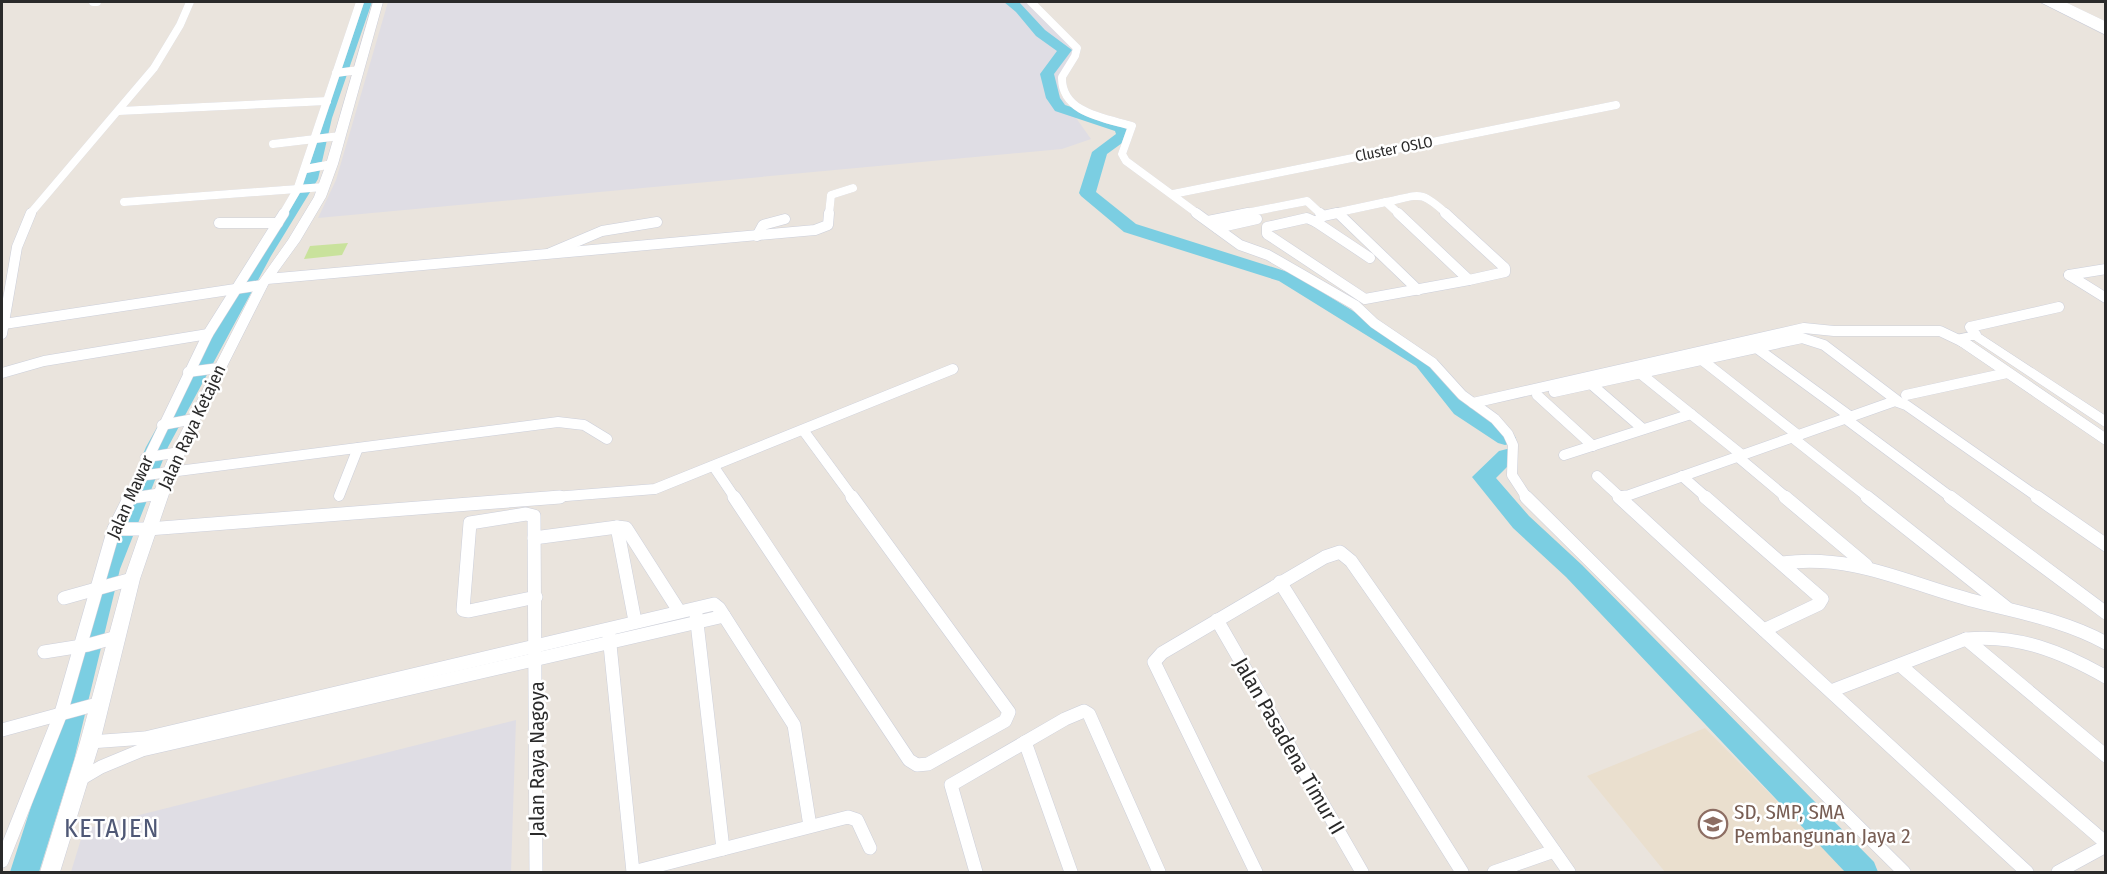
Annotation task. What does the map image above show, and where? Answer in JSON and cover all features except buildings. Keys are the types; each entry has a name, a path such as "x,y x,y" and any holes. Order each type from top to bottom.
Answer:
{"street":[{"path":"2,334 20,238 26,221 45,195 119,111 161,57 190,2"},
{"name":"Jalan Mawar","path":"2,861 65,712 117,529 145,496 142,475 149,457 208,334 240,288 278,223 317,167 317,139 327,101 360,2"},
{"name":"Jalan Raya Ketajen","path":"50,873 90,742 126,581 142,529 145,496 174,453 213,369 262,283 309,218 320,187 317,167 335,136 378,2"},
{"path":"1031,2 1077,48 1074,60 1064,71 1061,80 1071,104 1084,111 1132,126 1123,157 1240,245 1268,255 1354,305 1381,328 1433,363 1462,395 1495,419 1508,434 1513,445 1512,475 1529,500 1904,873"},
{"path":"2045,2 2106,32"},
{"path":"2056,2 2106,26"},
{"path":"338,73 356,70"},
{"path":"119,111 327,101"},
{"name":"Cluster OSLO","path":"1173,194 1616,105"},
{"path":"273,144 335,136"},
{"path":"124,202 320,187"},
{"path":"4,324 262,283 825,228 829,222 831,195 853,188"},
{"path":"1422,195 1428,197 1505,268 1505,272 1365,299 1267,234 1267,227 1306,218 1319,219 1386,202 1422,195"},
{"path":"1386,202 1469,280"},
{"path":"1208,221 1310,204"},
{"path":"1310,204 1319,219 1370,258"},
{"path":"1217,228 1310,204"},
{"path":"1338,213 1418,290"},
{"path":"757,236 761,225 785,219"},
{"path":"544,255 595,232 624,225 657,222"},
{"path":"219,224 278,223"},
{"path":"2106,269 2069,275 2106,298"},
{"path":"2059,307 1974,326 1970,329 1970,336 2007,373 2106,441"},
{"path":"1473,403 1804,328 1834,331 1940,331 1970,336 2106,423"},
{"path":"2,373 44,361 208,334"},
{"path":"1524,398 1758,349 1795,339 1813,339 1903,398 2106,545"},
{"path":"1758,349 2106,613"},
{"path":"1702,360 2007,608"},
{"path":"191,372 213,369"},
{"path":"117,529 142,529 655,489 953,369"},
{"path":"1621,498 1890,402 2007,373"},
{"path":"1641,374 1691,414 1867,566"},
{"path":"1591,384 1643,429"},
{"path":"1537,395 1593,446"},
{"path":"1564,455 1691,414"},
{"path":"165,424 188,420"},
{"path":"142,475 565,422 589,426 607,439"},
{"path":"714,467 909,760 914,765 928,765 1005,721 1009,712 802,430"},
{"path":"339,496 358,448"},
{"path":"149,457 174,453"},
{"path":"1597,476 2027,873"},
{"path":"1682,476 1821,597 1822,601 1764,630"},
{"name":"Jalan Raya Nagoya","path":"536,597 464,611 462,608 470,524 530,514 535,519 537,652 536,873"},
{"path":"617,527 635,621"},
{"path":"534,538 617,527 626,528 679,611"},
{"path":"1256,873 1155,666 1156,658 1280,582 1329,555 1341,552 1347,555 1569,873"},
{"path":"1782,563 1816,560 1867,566 1970,600 2074,626 2106,643"},
{"path":"64,598 126,581"},
{"path":"1280,582 1462,873"},
{"path":"609,635 635,621 679,611 696,615 724,616 795,724 810,826"},
{"path":"79,780 143,744 696,615"},
{"path":"696,615 723,849"},
{"name":"Jalan Pasadena Timur II","path":"1217,621 1362,873"},
{"path":"609,635 632,871 637,872 845,818 854,818 861,826 870,848"},
{"path":"1831,692 1966,639 1998,638 2031,643 2071,658 2106,677"},
{"path":"44,652 113,639"},
{"path":"1966,639 2106,756"},
{"path":"1900,665 2106,845 2058,873"},
{"path":"2,730 97,704"},
{"path":"976,873 950,786 1071,715 1083,711 1087,713 1159,873"},
{"path":"90,742 143,744"},
{"path":"1025,742 1071,873"},
{"path":"1494,873 1554,851"}],"shaded area":[{"path":"388,2 1032,3 1079,48 1059,94 1091,139 1062,149 318,218 336,180"},
{"path":"516,720 511,872 71,872 84,829"},
{"name":"SD, SMP, SMA Pembangunan Jaya 2","path":"1705,728 1847,872 1665,872 1587,776"}],"green space":[{"path":"348,243 342,255 304,259 310,246"}],"waterway":[{"path":"24,872 60,760 108,569 157,447 262,256 310,179 325,118 366,2"},
{"path":"1010,2 1021,10 1041,33 1065,50 1047,74 1053,98 1060,108 1122,128 1124,135 1100,152 1087,193 1130,228 1285,277 1423,362 1461,409 1505,438"},
{"path":"1507,456 1483,477 1521,522 1574,571 1864,872"}],"place":[{"name":"SD, SMP, SMA Pembangunan Jaya 2","path":"1713,824"}],"district":[{"name":"KETAJEN","path":"112,828"}]}
